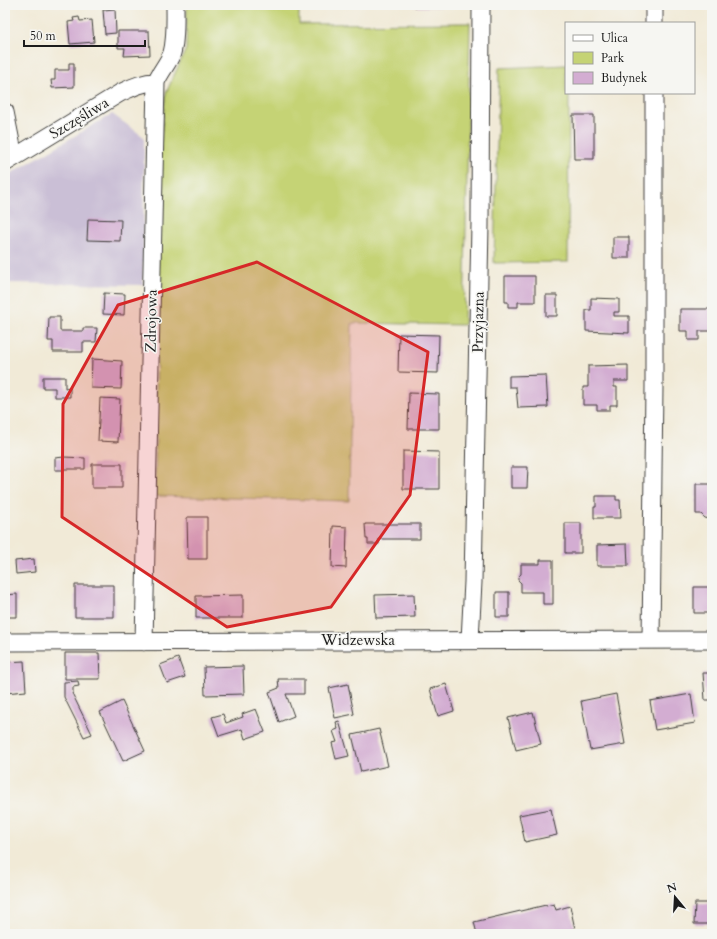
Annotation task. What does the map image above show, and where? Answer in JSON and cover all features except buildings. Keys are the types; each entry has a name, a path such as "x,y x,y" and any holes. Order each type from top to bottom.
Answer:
{"street":[{"name":"Zdrojowa","path":"144,642 156,82 172,54 175,26 175,5"},
{"name":"Przyjazna","path":"470,640 473,582 480,226 481,5"},
{"path":"654,5 654,22"},
{"name":"Szczęśliwa","path":"10,160 120,93 136,85 146,82 156,82"},
{"path":"651,640 654,387 654,94"},
{"path":"5,112 10,160"},
{"name":"Widzewska","path":"5,642 712,640"}],"highlighted area":[{"path":"257,262 428,352 410,495 331,607 227,627 62,517 63,404 118,305"}],"shaded area":[{"path":"112,114 144,137 143,285 5,283 5,177"}],"green space":[{"path":"187,5 299,5 299,24 470,23 464,325 352,323 349,501 155,496 159,156 166,93 186,49"},
{"path":"565,65 565,94 569,94 568,262 494,263 499,68"}]}
